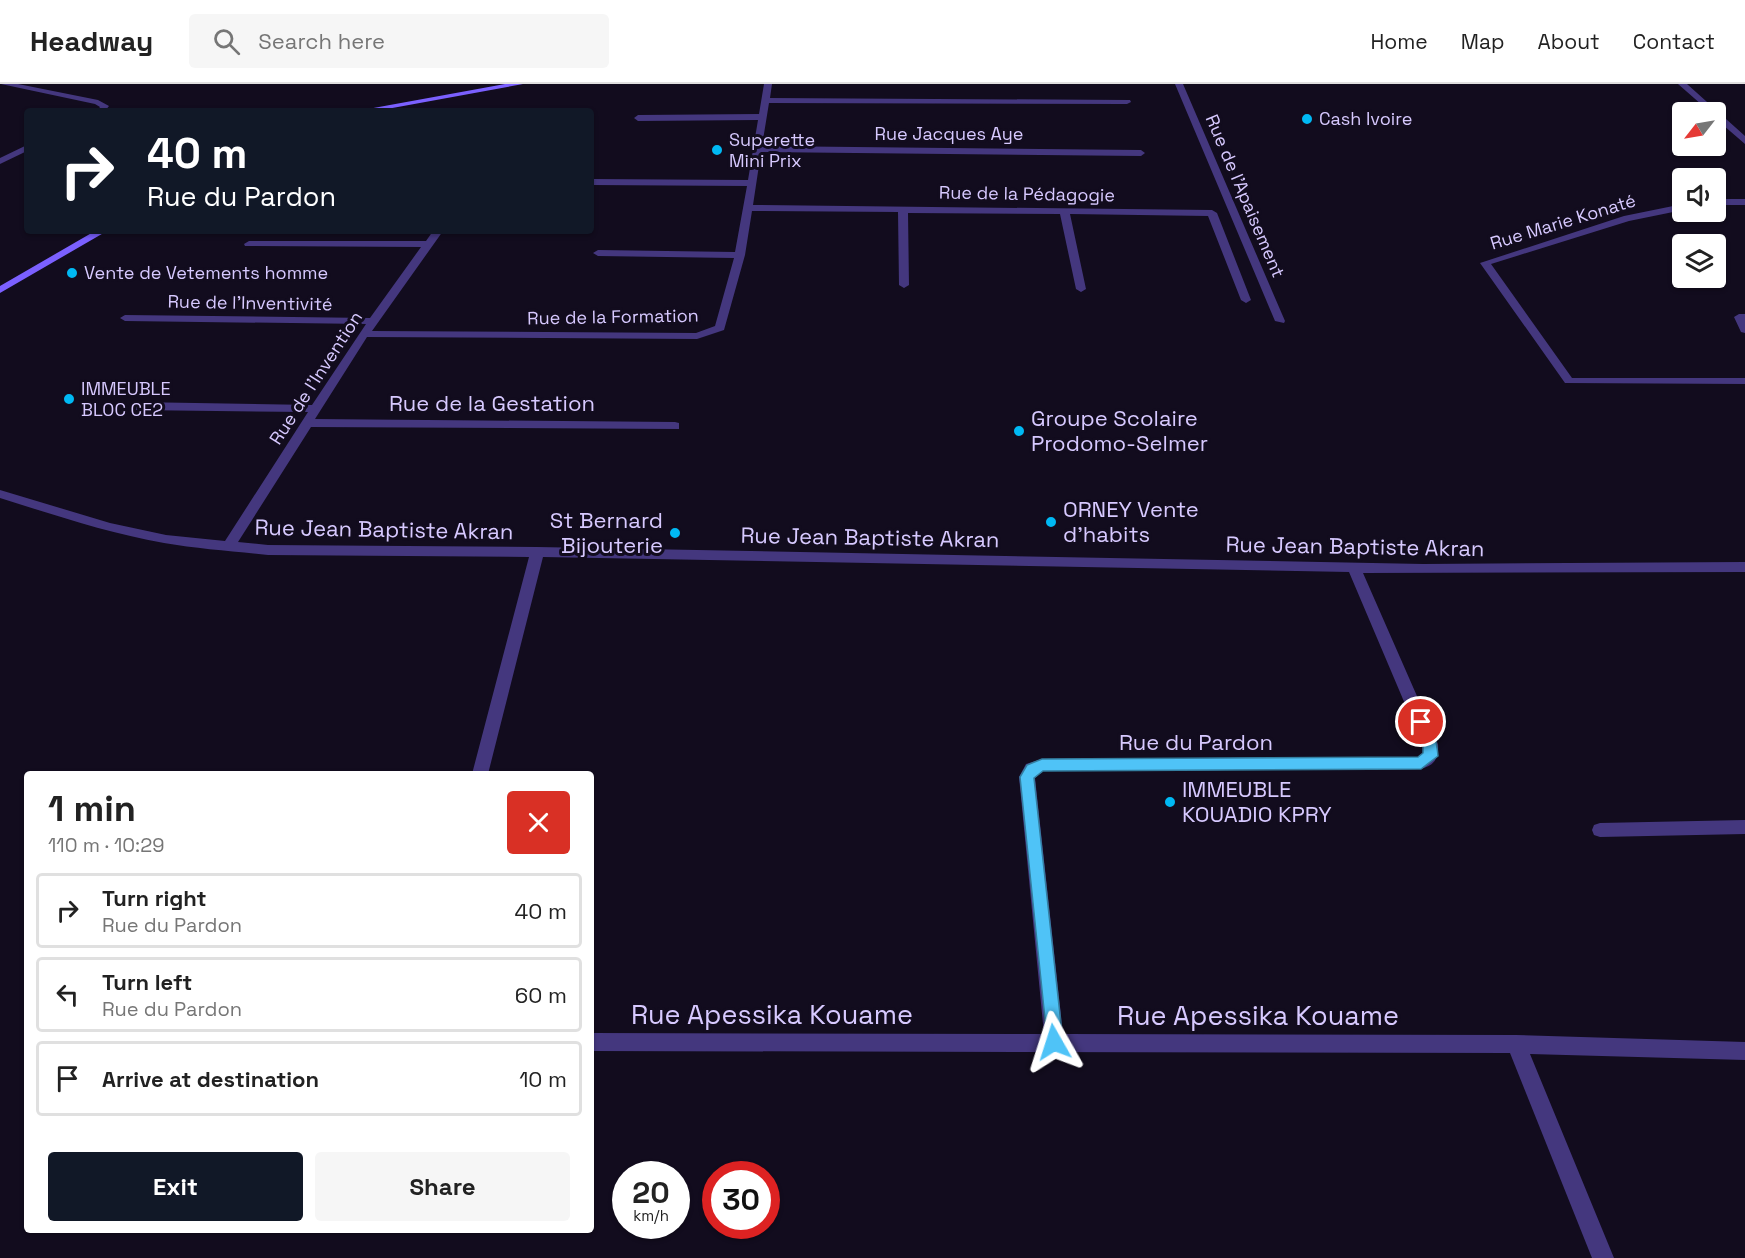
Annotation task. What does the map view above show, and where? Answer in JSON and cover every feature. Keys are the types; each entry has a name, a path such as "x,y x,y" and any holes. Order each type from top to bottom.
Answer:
{"street":[{"path":"5,84 98,102 105,106 103,108"},
{"path":"54,93 74,84"},
{"path":"379,108 519,84"},
{"name":"Rue de la Formation","path":"364,334 697,336 720,328 740,255 768,84"},
{"name":"Rue de l'Apaisement","path":"1179,84 1280,321"},
{"path":"1682,84 1702,102"},
{"path":"765,100 1127,102"},
{"path":"638,118 762,117"},
{"path":"1726,124 1745,141"},
{"path":"0,161 24,149"},
{"name":"Rue Jacques Aye","path":"757,149 1140,153"},
{"path":"594,182 751,183"},
{"path":"1726,202 1745,202"},
{"name":"Rue de la Pédagogie","path":"747,208 1212,213 1246,300"},
{"path":"903,209 904,285"},
{"name":"Rue Marie Konaté","path":"1672,209 1627,218 1485,263 1569,381 1745,381"},
{"path":"1064,211 1081,289"},
{"path":"0,290 97,234"},
{"name":"Rue de l'Invention","path":"228,547 364,334 436,234"},
{"path":"249,244 429,244"},
{"path":"598,253 740,255"},
{"path":"1745,317 1739,317 1745,330"},
{"name":"Rue de l'Inventivité","path":"125,318 374,321"},
{"path":"135,406 318,409"},
{"name":"Rue de la Gestation","path":"309,423 675,426"},
{"name":"Rue Jean Baptiste Akran","path":"0,494 109,527 166,539 268,550 537,552 1354,568 1745,567"},
{"path":"481,771 537,552"},
{"name":"Rue du Pardon","path":"1054,1042 1027,777 1032,769 1042,765 1421,763 1431,756 1430,744 1354,568"},
{"path":"1600,830 1745,827"},
{"name":"Rue Apessika Kouame","path":"594,1042 1516,1044 1745,1051"},
{"path":"1516,1044 1603,1258"}],"place":[{"name":"Cash Ivoire","path":"1307,119"},
{"name":"Superette Mini Prix","path":"717,150"},
{"name":"Vente de Vetements homme","path":"72,273"},
{"name":"IMMEUBLE BLOC CE2","path":"69,399"},
{"name":"Groupe Scolaire Prodomo-Selmer","path":"1019,431"},
{"name":"ORNEY Vente d'habits","path":"1051,522"},
{"name":"St Bernard Bijouterie","path":"675,533"},
{"name":"IMMEUBLE KOUADIO KPRY","path":"1170,802"}],"route":[{"path":"1054,1042 1027,777 1032,769 1042,765 1421,763 1431,756 1430,744 1421,722"}]}
